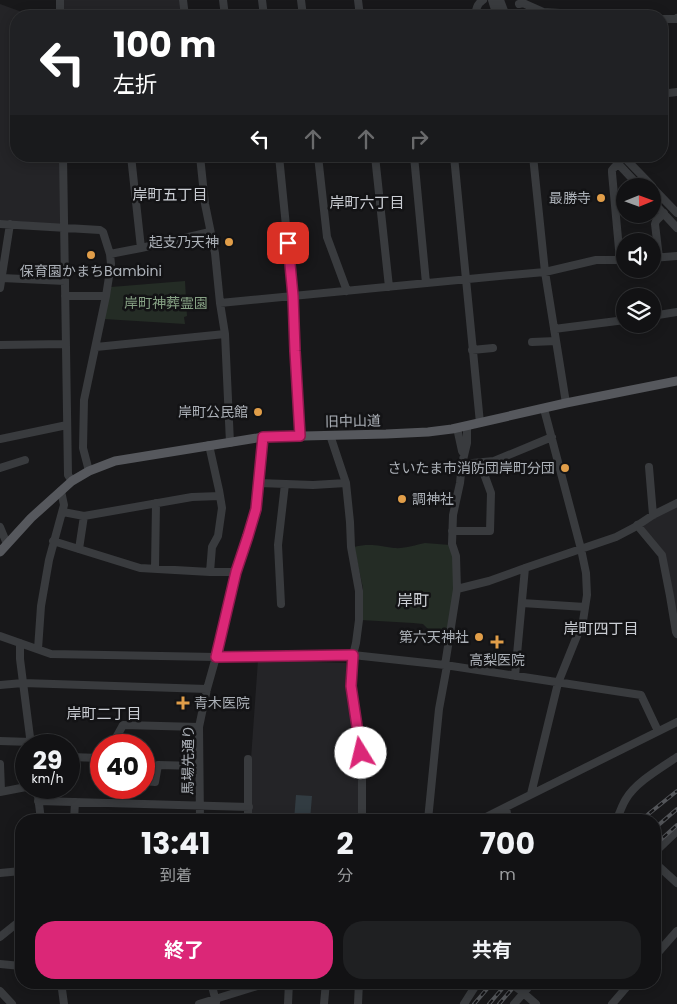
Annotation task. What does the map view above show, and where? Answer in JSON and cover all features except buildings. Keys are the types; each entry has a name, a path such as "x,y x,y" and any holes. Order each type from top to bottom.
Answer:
{"main road":[{"name":"旧中山道","path":"0,552 31,518 72,481 89,471 115,461 263,437 428,432 457,428 566,403 677,381"}],"street":[{"path":"519,4 523,3 539,10"},
{"path":"62,162 68,475 72,481"},
{"path":"132,162 141,248"},
{"path":"200,162 204,204 215,253 225,334 230,442"},
{"path":"280,162 293,296 300,436"},
{"path":"319,162 327,237 347,291"},
{"path":"375,162 389,287"},
{"path":"415,162 426,283"},
{"path":"455,162 480,423"},
{"path":"534,162 545,272 566,403"},
{"path":"629,162 644,178"},
{"path":"620,233 612,170 618,163 632,178"},
{"path":"661,196 677,213"},
{"path":"661,210 677,228"},
{"path":"655,233 656,221 664,213"},
{"path":"0,224 100,230 103,232 111,264 84,400 83,448 89,471"},
{"path":"0,288 10,224"},
{"path":"110,254 210,232"},
{"path":"661,258 677,256"},
{"path":"220,302 545,272 596,260 616,260"},
{"path":"2,278 65,281"},
{"path":"65,296 106,296"},
{"path":"661,315 677,312"},
{"path":"554,330 616,321"},
{"path":"96,347 225,334"},
{"path":"532,342 556,341"},
{"path":"0,345 65,344"},
{"path":"472,350 492,348"},
{"path":"531,794 558,683 583,621 587,595 586,573 581,549 544,409"},
{"path":"0,440 67,425"},
{"path":"429,814 439,709 457,589 456,556 452,544 452,531 453,515 468,436 467,426"},
{"path":"457,428 464,454"},
{"path":"330,435 346,483 351,547 359,591 351,686 362,764 362,814"},
{"name":"馬場先通り","path":"200,814 199,727 236,572 256,509 263,437"},
{"path":"462,464 494,461 552,437"},
{"path":"209,446 222,508 218,536 212,547 210,572"},
{"path":"0,468 25,460"},
{"path":"452,531 490,532 491,494 480,463"},
{"path":"649,466 653,515"},
{"path":"259,483 346,483"},
{"path":"281,604 278,545 284,484"},
{"path":"38,649 41,606 49,560 63,512 64,505 61,490"},
{"path":"63,512 84,516 192,497 220,496"},
{"path":"155,569 156,503"},
{"path":"457,589 489,582 616,537 677,503"},
{"path":"79,549 84,516"},
{"path":"636,526 662,556 677,634"},
{"path":"0,527 7,544"},
{"path":"53,541 140,568 236,572"},
{"path":"515,676 526,568"},
{"path":"522,603 585,607"},
{"path":"0,636 51,654 216,657 353,655 446,665 642,695 658,731"},
{"path":"20,644 30,734"},
{"path":"0,685 23,683 207,689"},
{"path":"492,814 677,722"},
{"path":"119,734 124,725 199,727"},
{"path":"0,741 15,742"},
{"path":"619,814 629,793 649,776 677,757"},
{"path":"248,759 248,814"},
{"path":"0,764 0,792 15,789"},
{"path":"155,782 158,765 199,766"},
{"path":"40,814 38,801 248,807"},
{"path":"74,814 75,802"},
{"path":"506,807 507,814"},
{"path":"661,846 677,831"},
{"path":"661,868 677,882"},
{"path":"0,873 15,872"},
{"path":"0,937 15,925"},
{"path":"661,949 677,931"},
{"path":"0,964 15,965"},
{"path":"62,989 64,1004"},
{"path":"213,989 216,1002"},
{"path":"199,1004 216,1002 251,989"},
{"path":"288,1004 289,989"},
{"path":"324,1004 325,989"},
{"path":"358,989 358,1004 364,1004"},
{"path":"464,1004 474,989"},
{"path":"518,989 536,1004"},
{"path":"514,1004 526,989"},
{"path":"612,1004 626,989"},
{"path":"0,991 12,1004"}],"shaded area":[{"path":"64,0 180,0 181,10 64,10"},
{"path":"0,4 16,10 10,10 10,162 61,162 62,225 0,220"},
{"path":"677,506 677,628 669,575 662,549 647,535 642,527 644,523"},
{"path":"258,660 346,663 361,776 360,814 251,814 251,759"},
{"path":"296,795 312,796 310,814 294,814"}],"green space":[{"name":"岸町神葬霊園","path":"185,281 187,316 184,317 185,324 104,319 111,287"},
{"path":"425,543 450,545 454,577 448,631 428,629 423,624 361,620 363,588 354,547 370,545 398,548"}],"railway":[{"path":"648,814 677,791"},
{"path":"661,823 677,809"},
{"path":"661,840 677,825"},
{"path":"474,1004 487,989"},
{"path":"489,1004 502,989"},
{"path":"499,1004 512,989"}],"place":[{"name":"最勝寺","path":"601,198"},
{"name":"起支乃天神","path":"229,242"},
{"name":"保育園かまちBambini","path":"91,255"},
{"name":"岸町公民館","path":"258,412"},
{"name":"さいたま市消防団岸町分団","path":"565,468"},
{"name":"調神社","path":"402,499"},
{"name":"第六天神社","path":"479,637"},
{"name":"高梨医院","path":"497,642"},
{"name":"青木医院","path":"183,703"}],"district":[{"name":"岸町五丁目","path":"170,194"},
{"name":"岸町六丁目","path":"367,202"},
{"name":"岸町","path":"413,600"},
{"name":"岸町四丁目","path":"601,628"},
{"name":"岸町二丁目","path":"104,713"}],"route":[{"path":"288,243 293,296 300,436 263,437 256,509 236,572 216,657 353,655 351,686 361,753"}]}
